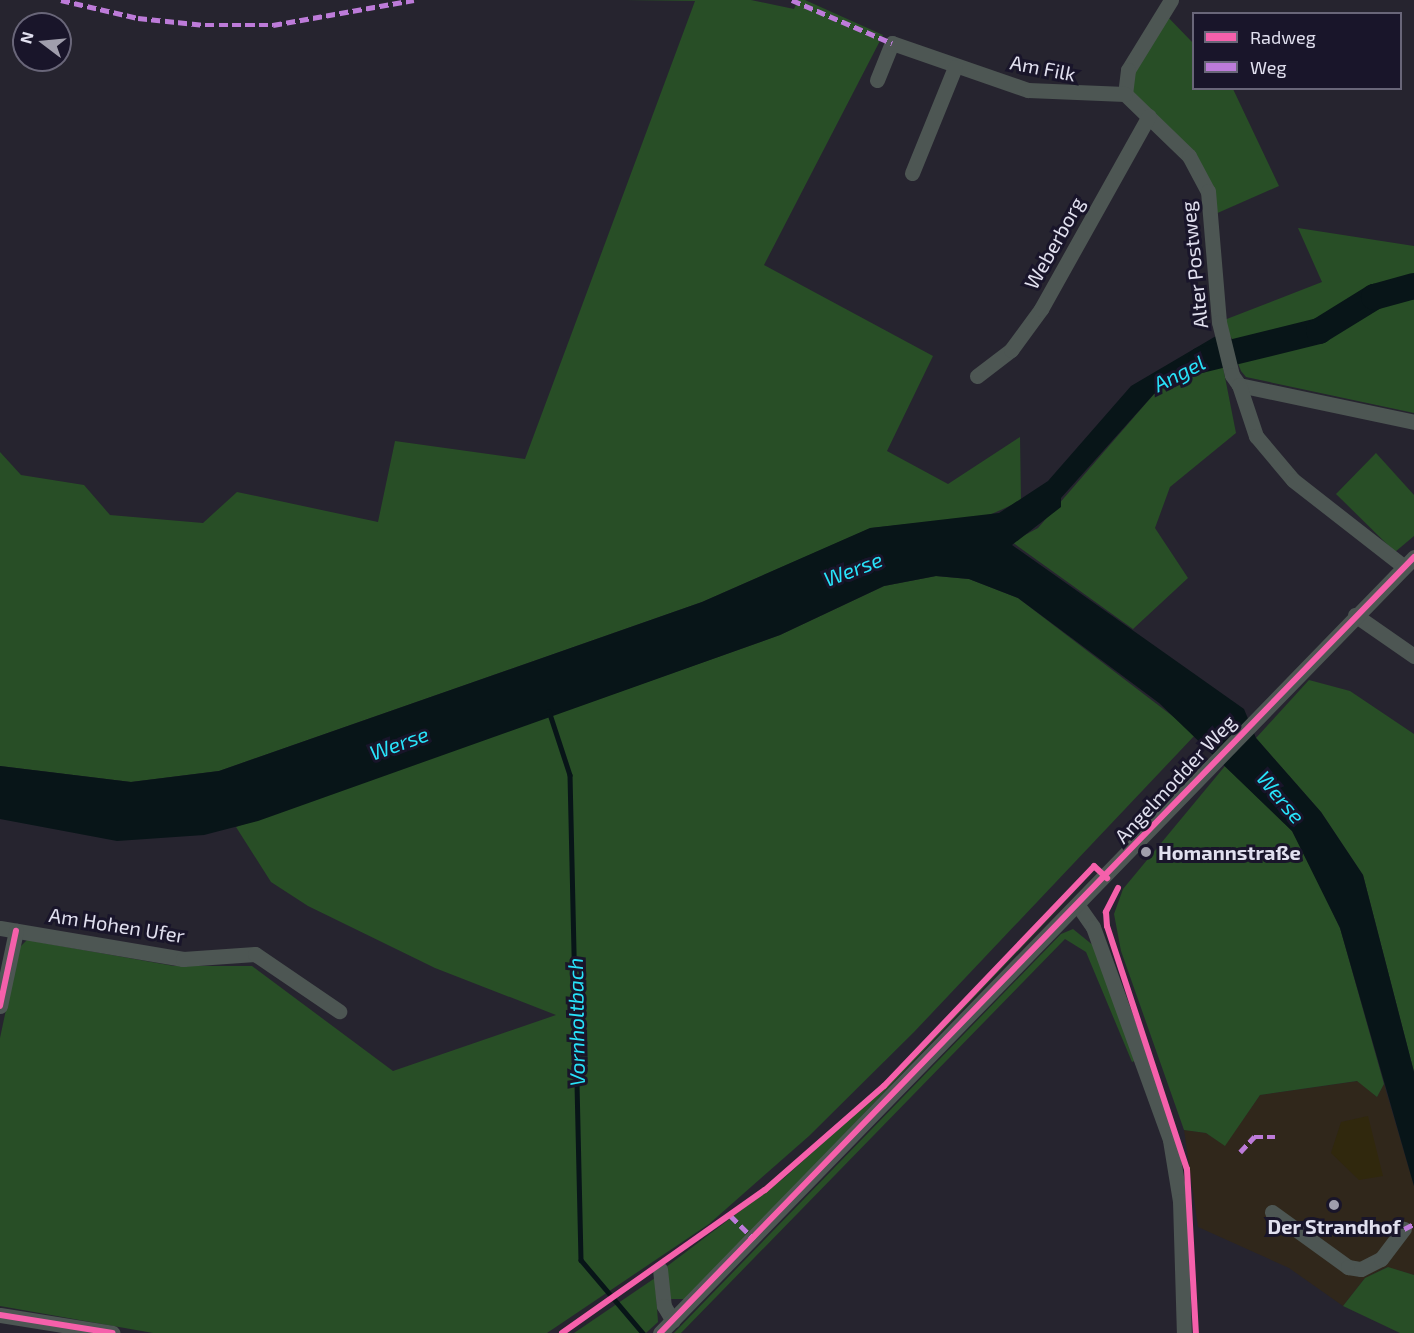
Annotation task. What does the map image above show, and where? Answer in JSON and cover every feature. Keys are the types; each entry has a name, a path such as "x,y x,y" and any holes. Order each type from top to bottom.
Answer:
{"street":[{"path":"1125,94 1128,70 1171,0"},
{"name":"Am Filk","path":"877,80 892,43 955,67 1028,90 1125,94"},
{"path":"912,173 955,67"},
{"name":"Alter Postweg","path":"1125,94 1189,156 1208,191 1221,331 1229,363 1256,436 1293,480 1409,562"},
{"name":"Weberborg","path":"977,376 1011,350 1041,309 1149,116"},
{"path":"1239,385 1414,422"},
{"name":"Angelmodder Weg","path":"665,1328 1079,907 1256,716 1409,562"},
{"path":"1355,615 1414,656"},
{"path":"1079,907 1093,927 1170,1140 1180,1201 1184,1333"},
{"name":"Am Hohen Ufer","path":"0,928 183,959 255,954 339,1011"},
{"path":"0,1006 16,931"},
{"path":"1272,1212 1348,1267 1361,1269 1382,1258 1404,1229"},
{"name":"Angelmodder Weg","path":"660,1269 665,1328"},
{"path":"0,1315 113,1333"}],"shaded area":[{"path":"1358,1081 1377,1097 1384,1084 1414,1186 1414,1275 1387,1267 1365,1278 1343,1306 1289,1268 1198,1227 1184,1130 1206,1133 1225,1145 1260,1095"}],"green space":[{"path":"625,0 751,0 794,9 798,0 805,0 883,35 764,265 933,356 887,451 948,484 1020,437 1021,501 987,516 871,528 702,602 219,771 131,782 0,766 0,452 21,475 84,485 110,515 203,523 237,492 378,522 395,441 525,459 695,1"},
{"path":"1163,12 1192,42 1192,90 1233,90 1279,186 1213,215 1189,156 1125,94 1128,70"},
{"path":"1298,228 1414,246 1414,286 1374,297 1319,331 1233,340 1219,322 1322,282"},
{"path":"1405,297 1414,300 1414,413 1246,377 1241,371 1237,361 1320,341 1376,306"},
{"path":"1222,362 1236,433 1170,487 1155,528 1188,578 1133,629 1012,542 1038,528 1154,394 1183,373"},
{"path":"1376,453 1414,495 1414,536 1395,552 1336,494"},
{"path":"936,576 969,579 1018,598 1196,734 914,1032 809,1136 709,1224 547,1333 153,1333 0,1306 0,1038 19,948 27,940 174,966 252,966 393,1071 556,1015 435,968 308,906 271,882 236,827 780,635 884,586"},
{"path":"1309,680 1350,691 1414,734 1414,1072 1363,875 1321,812 1256,738"},
{"path":"1225,766 1292,831 1306,856 1340,928 1384,1084 1377,1097 1357,1081 1260,1095 1225,1146 1206,1133 1184,1130 1121,951 1114,914 1123,889"},
{"path":"1094,871 688,1299 668,1299 666,1267 784,1178 884,1088"},
{"path":"1073,929 1094,946 1137,1060 1132,1062 1086,952 1065,939 681,1333 674,1333 1061,934"},
{"path":"1388,1267 1414,1275 1414,1333 1400,1333 1343,1306 1365,1278"},
{"path":"655,1278 658,1322 646,1333 574,1333"}],"sand":[{"path":"1368,1116 1383,1176 1359,1180 1331,1153 1341,1122"}],"water":[{"name":"Werse","path":"1216,336 1222,362 1183,373 1154,394 1061,498 1061,507 1012,545 1244,709 1256,738 1321,812 1363,875 1414,1072 1414,1186 1340,928 1292,831 1159,703 1018,598 969,579 936,576 884,586 780,635 258,821 204,835 117,841 0,819 0,766 131,782 219,771 702,602 870,528 999,513 1048,481 1131,386"}],"waterway":[{"name":"Angel","path":"1201,360 1319,331 1374,297 1414,286"},
{"name":"Vornholtbach","path":"549,711 570,775 581,1260 643,1333"}],"marked path":[{"path":"61,0 138,18 205,25 273,25 414,0"},
{"path":"792,0 892,43"},
{"path":"1240,1152 1254,1137 1275,1137"},
{"path":"731,1216 754,1239"},
{"path":"1404,1229 1414,1224"}],"cycle path":[{"path":"660,1333 1414,557"},
{"path":"562,1333 765,1190 884,1086 1094,866 1107,878"},
{"path":"1118,888 1106,912 1107,926 1187,1169 1196,1333"},
{"path":"0,1006 16,931"},
{"path":"0,1315 113,1333"}],"place":[{"name":"Homannstraße","path":"1146,852"},
{"name":"Der Strandhof","path":"1334,1205"}]}
